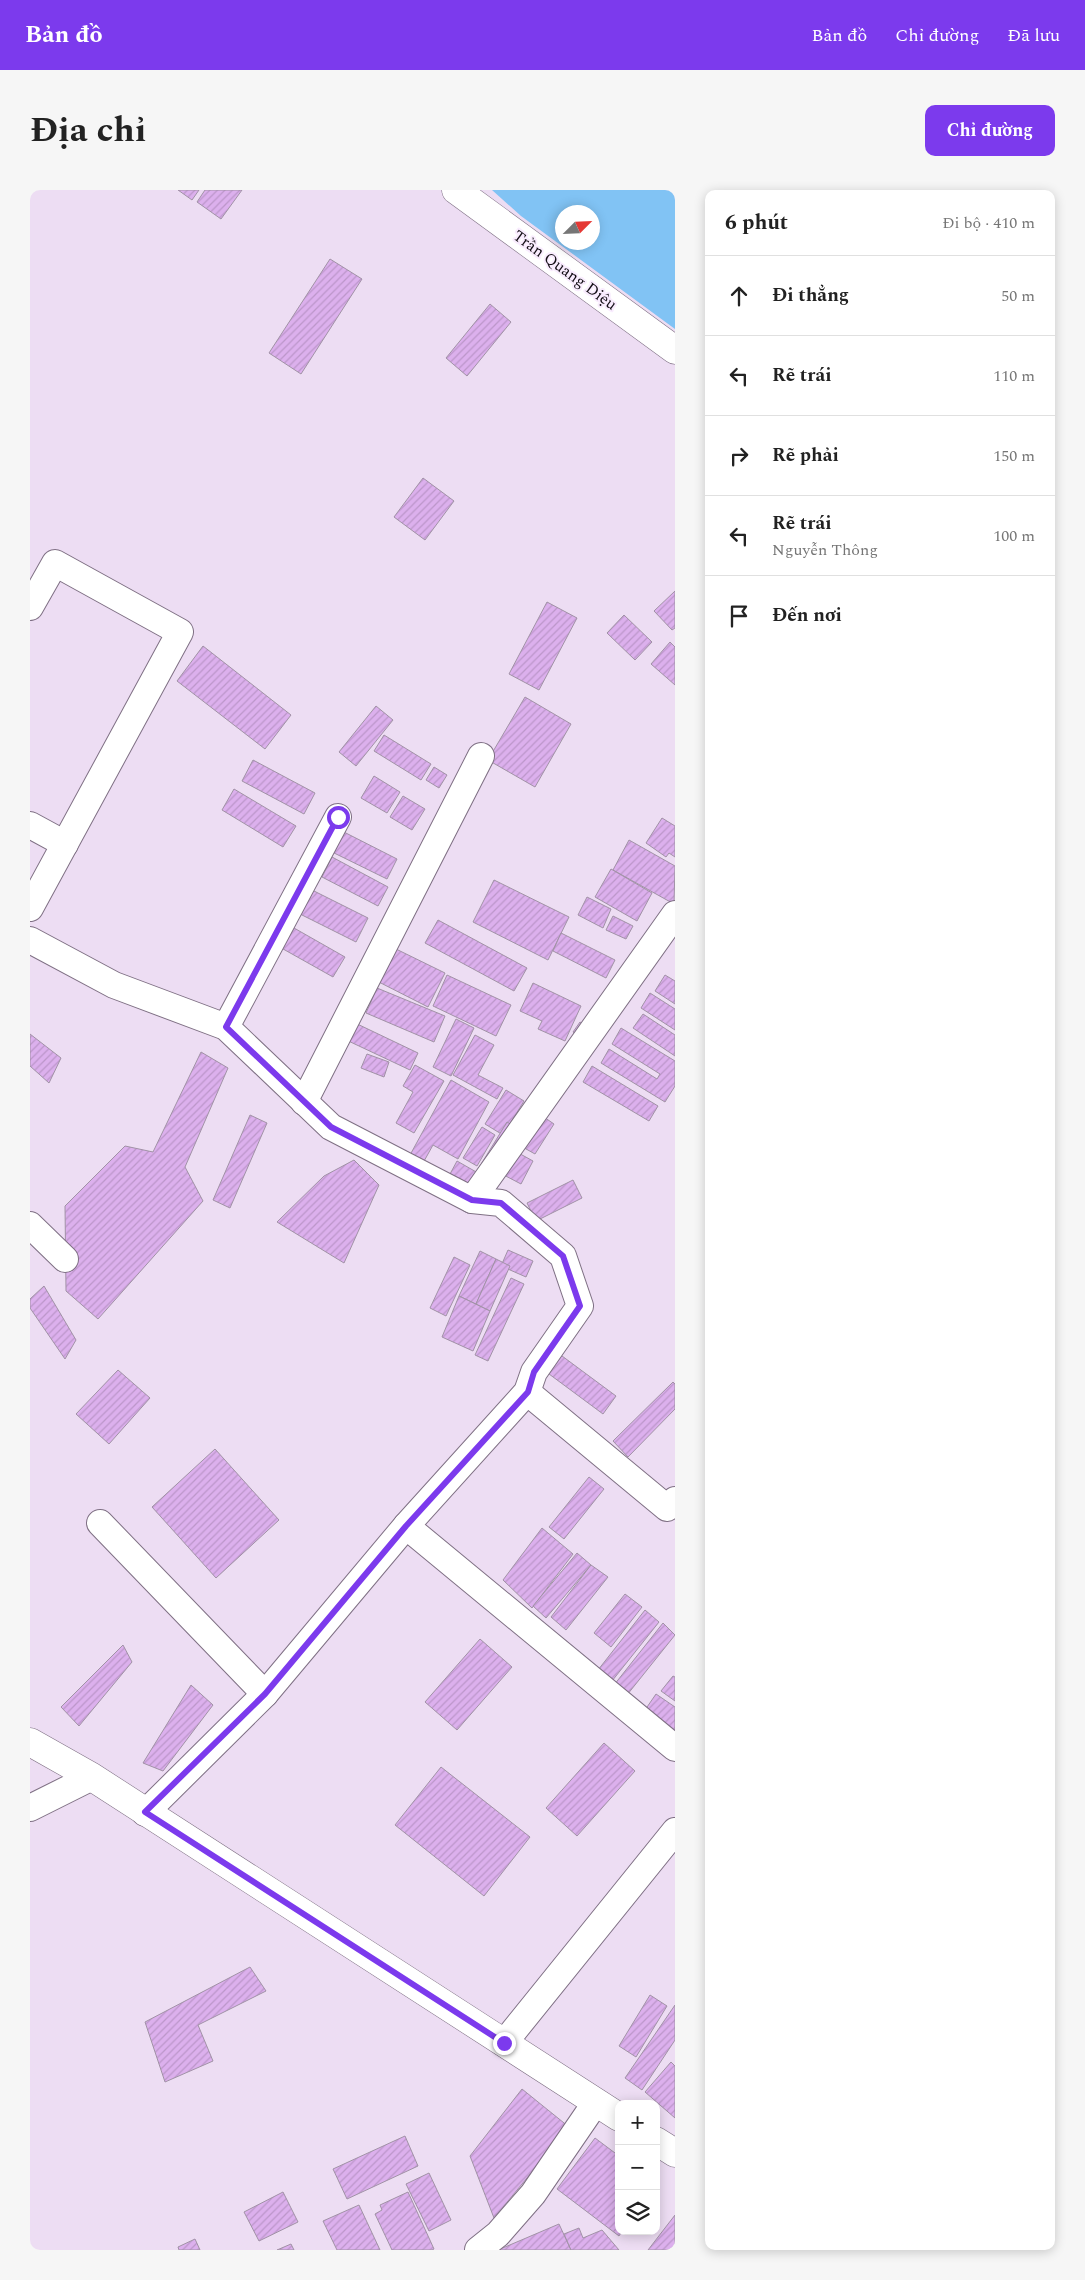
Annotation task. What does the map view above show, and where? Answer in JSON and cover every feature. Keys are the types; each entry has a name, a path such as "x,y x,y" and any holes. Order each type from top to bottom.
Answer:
{"street":[{"name":"Trần Quang Diệu","path":"456,190 675,350"},
{"path":"30,607 55,563 180,632 30,908"},
{"path":"304,1102 481,756"},
{"path":"226,1027 338,817"},
{"path":"30,825 65,844"},
{"path":"472,1200 675,914"},
{"path":"30,940 114,984 226,1027 331,1127 472,1200 501,1203 563,1256 580,1306 534,1372 528,1392 406,1526 265,1694 145,1812"},
{"path":"30,1225 65,1259"},
{"path":"528,1392 672,1507"},
{"path":"100,1523 265,1694"},
{"path":"406,1526 675,1748"},
{"path":"30,1742 92,1777 615,2114"},
{"path":"30,1808 92,1777"},
{"path":"504,2043 675,1831"},
{"path":"478,2250 498,2234 533,2194 596,2102"},
{"path":"660,2144 675,2153"}],"water":[{"path":"492,190 675,190 675,329 567,250 600,250 600,205 555,205 555,241 521,216"}],"building":[{"path":"178,190 199,190 192,200"},
{"path":"205,190 242,190 221,219 197,202"},
{"path":"330,259 362,279 301,374 269,353"},
{"path":"490,304 511,322 467,376 446,358"},
{"path":"423,478 454,501 425,540 394,517"},
{"path":"675,591 675,628 672,630 654,611"},
{"path":"547,602 577,618 539,690 509,674"},
{"path":"624,615 652,642 635,660 607,633"},
{"path":"670,642 675,647 675,685 651,664"},
{"path":"203,646 291,715 265,749 177,681"},
{"path":"525,697 571,724 535,787 488,760"},
{"path":"376,706 393,720 356,766 339,752"},
{"path":"384,735 431,764 421,780 374,751"},
{"path":"253,760 315,793 304,814 242,781"},
{"path":"434,767 447,775 439,788 426,780"},
{"path":"374,776 400,792 387,813 361,798"},
{"path":"234,789 296,826 283,847 222,810"},
{"path":"403,796 425,809 412,830 390,817"},
{"path":"662,818 675,826 675,857 669,853 666,857 646,843"},
{"path":"338,829 397,859 387,879 328,850"},
{"path":"629,840 675,866 674,904 613,870"},
{"path":"332,857 388,887 378,906 322,877"},
{"path":"611,869 652,893 637,921 595,897"},
{"path":"494,880 569,917 548,960 473,922"},
{"path":"306,887 368,918 356,942 294,911"},
{"path":"587,897 611,909 603,928 578,915"},
{"path":"613,916 633,926 626,939 606,930"},
{"path":"438,920 527,968 514,991 425,943"},
{"path":"287,924 345,957 333,977 276,945"},
{"path":"561,933 615,960 606,978 553,951"},
{"path":"396,949 445,973 428,1007 371,978"},
{"path":"447,975 511,1005 496,1036 433,1006"},
{"path":"665,975 675,981 675,1004 655,991"},
{"path":"533,983 581,1006 565,1041 538,1029 542,1021 520,1011"},
{"path":"377,988 445,1016 434,1042 366,1013"},
{"path":"650,993 675,1009 675,1030 641,1008"},
{"path":"643,1014 675,1035 675,1056 633,1028"},
{"path":"456,1019 474,1028 451,1076 433,1067"},
{"path":"351,1021 418,1053 410,1070 342,1038"},
{"path":"580,1022 589,1028 581,1038 573,1032"},
{"path":"621,1028 675,1061 675,1086 665,1102 601,1063 609,1049 657,1079 660,1074 612,1044"},
{"path":"30,1034 61,1058 49,1083 30,1066"},
{"path":"475,1035 494,1045 478,1075 503,1088 497,1099 453,1075"},
{"path":"201,1052 228,1068 185,1167 203,1201 98,1319 66,1291 65,1206 125,1146 153,1152"},
{"path":"367,1054 389,1062 384,1077 361,1068"},
{"path":"415,1065 444,1081 414,1133 396,1123 413,1092 403,1086"},
{"path":"592,1066 658,1106 649,1121 583,1082"},
{"path":"451,1080 489,1102 458,1159 433,1145 423,1163 410,1155"},
{"path":"506,1090 524,1101 503,1135 485,1124"},
{"path":"538,1113 554,1124 535,1154 519,1145"},
{"path":"250,1115 267,1123 230,1208 213,1200"},
{"path":"507,1122 512,1125 480,1166"},
{"path":"482,1127 495,1135 477,1166 463,1158"},
{"path":"513,1150 533,1161 521,1184 500,1173"},
{"path":"354,1160 379,1185 344,1263 277,1222 324,1176"},
{"path":"457,1161 478,1173 471,1185 450,1174"},
{"path":"573,1180 582,1198 536,1221 527,1203"},
{"path":"508,1250 533,1261 526,1277 501,1266"},
{"path":"480,1251 496,1259 476,1304 459,1296"},
{"path":"454,1257 470,1265 446,1316 430,1308"},
{"path":"496,1259 510,1266 490,1311 476,1304"},
{"path":"511,1278 524,1284 488,1361 475,1355"},
{"path":"44,1286 76,1340 65,1359 30,1308 30,1299"},
{"path":"459,1296 490,1311 473,1351 442,1337"},
{"path":"558,1353 616,1396 603,1414 545,1371"},
{"path":"118,1370 150,1398 109,1444 76,1414"},
{"path":"673,1382 675,1384 675,1409 628,1457 613,1441"},
{"path":"215,1449 279,1520 216,1578 152,1507"},
{"path":"589,1477 604,1489 564,1539 549,1527"},
{"path":"542,1528 573,1554 532,1608 503,1580"},
{"path":"577,1553 591,1565 546,1618 533,1606"},
{"path":"591,1565 608,1577 566,1630 551,1617"},
{"path":"625,1594 642,1607 611,1647 594,1633"},
{"path":"645,1610 659,1622 612,1681 598,1670"},
{"path":"663,1623 675,1635 627,1695 614,1685"},
{"path":"480,1639 512,1667 457,1730 425,1702"},
{"path":"123,1645 132,1662 79,1726 61,1707"},
{"path":"673,1676 675,1677 675,1701 661,1691"},
{"path":"191,1685 213,1705 163,1771 143,1763"},
{"path":"656,1694 675,1707 675,1731 645,1710"},
{"path":"604,1743 635,1771 577,1836 546,1808"},
{"path":"441,1767 530,1837 484,1896 395,1825"},
{"path":"250,1967 266,1991 198,2025 213,2061 165,2082 145,2022"},
{"path":"650,1995 667,2006 636,2057 619,2046"},
{"path":"675,2005 675,2040 642,2090 625,2078"},
{"path":"671,2062 675,2066 675,2118 660,2105 660,2100 654,2100 645,2092"},
{"path":"522,2089 569,2127 494,2218 470,2156"},
{"path":"405,2136 418,2166 347,2199 333,2169"},
{"path":"595,2138 615,2153 615,2233 557,2189"},
{"path":"429,2173 451,2220 429,2231 406,2184"},
{"path":"283,2192 298,2222 259,2241 244,2212"},
{"path":"408,2192 434,2249 432,2250 392,2250 375,2214 382,2210 380,2205"},
{"path":"359,2205 380,2250 337,2250 323,2221"},
{"path":"675,2215 675,2250 648,2250"},
{"path":"559,2224 571,2250 498,2250"},
{"path":"579,2228 583,2238 602,2230 619,2250 571,2250 564,2234"},
{"path":"195,2239 200,2250 179,2250 178,2247"},
{"path":"291,2244 294,2250 277,2250"}],"route":[{"path":"338,817 226,1027 331,1127 472,1200 501,1203 563,1256 580,1306 534,1372 528,1392 406,1526 265,1694 145,1812 504,2043"}]}
